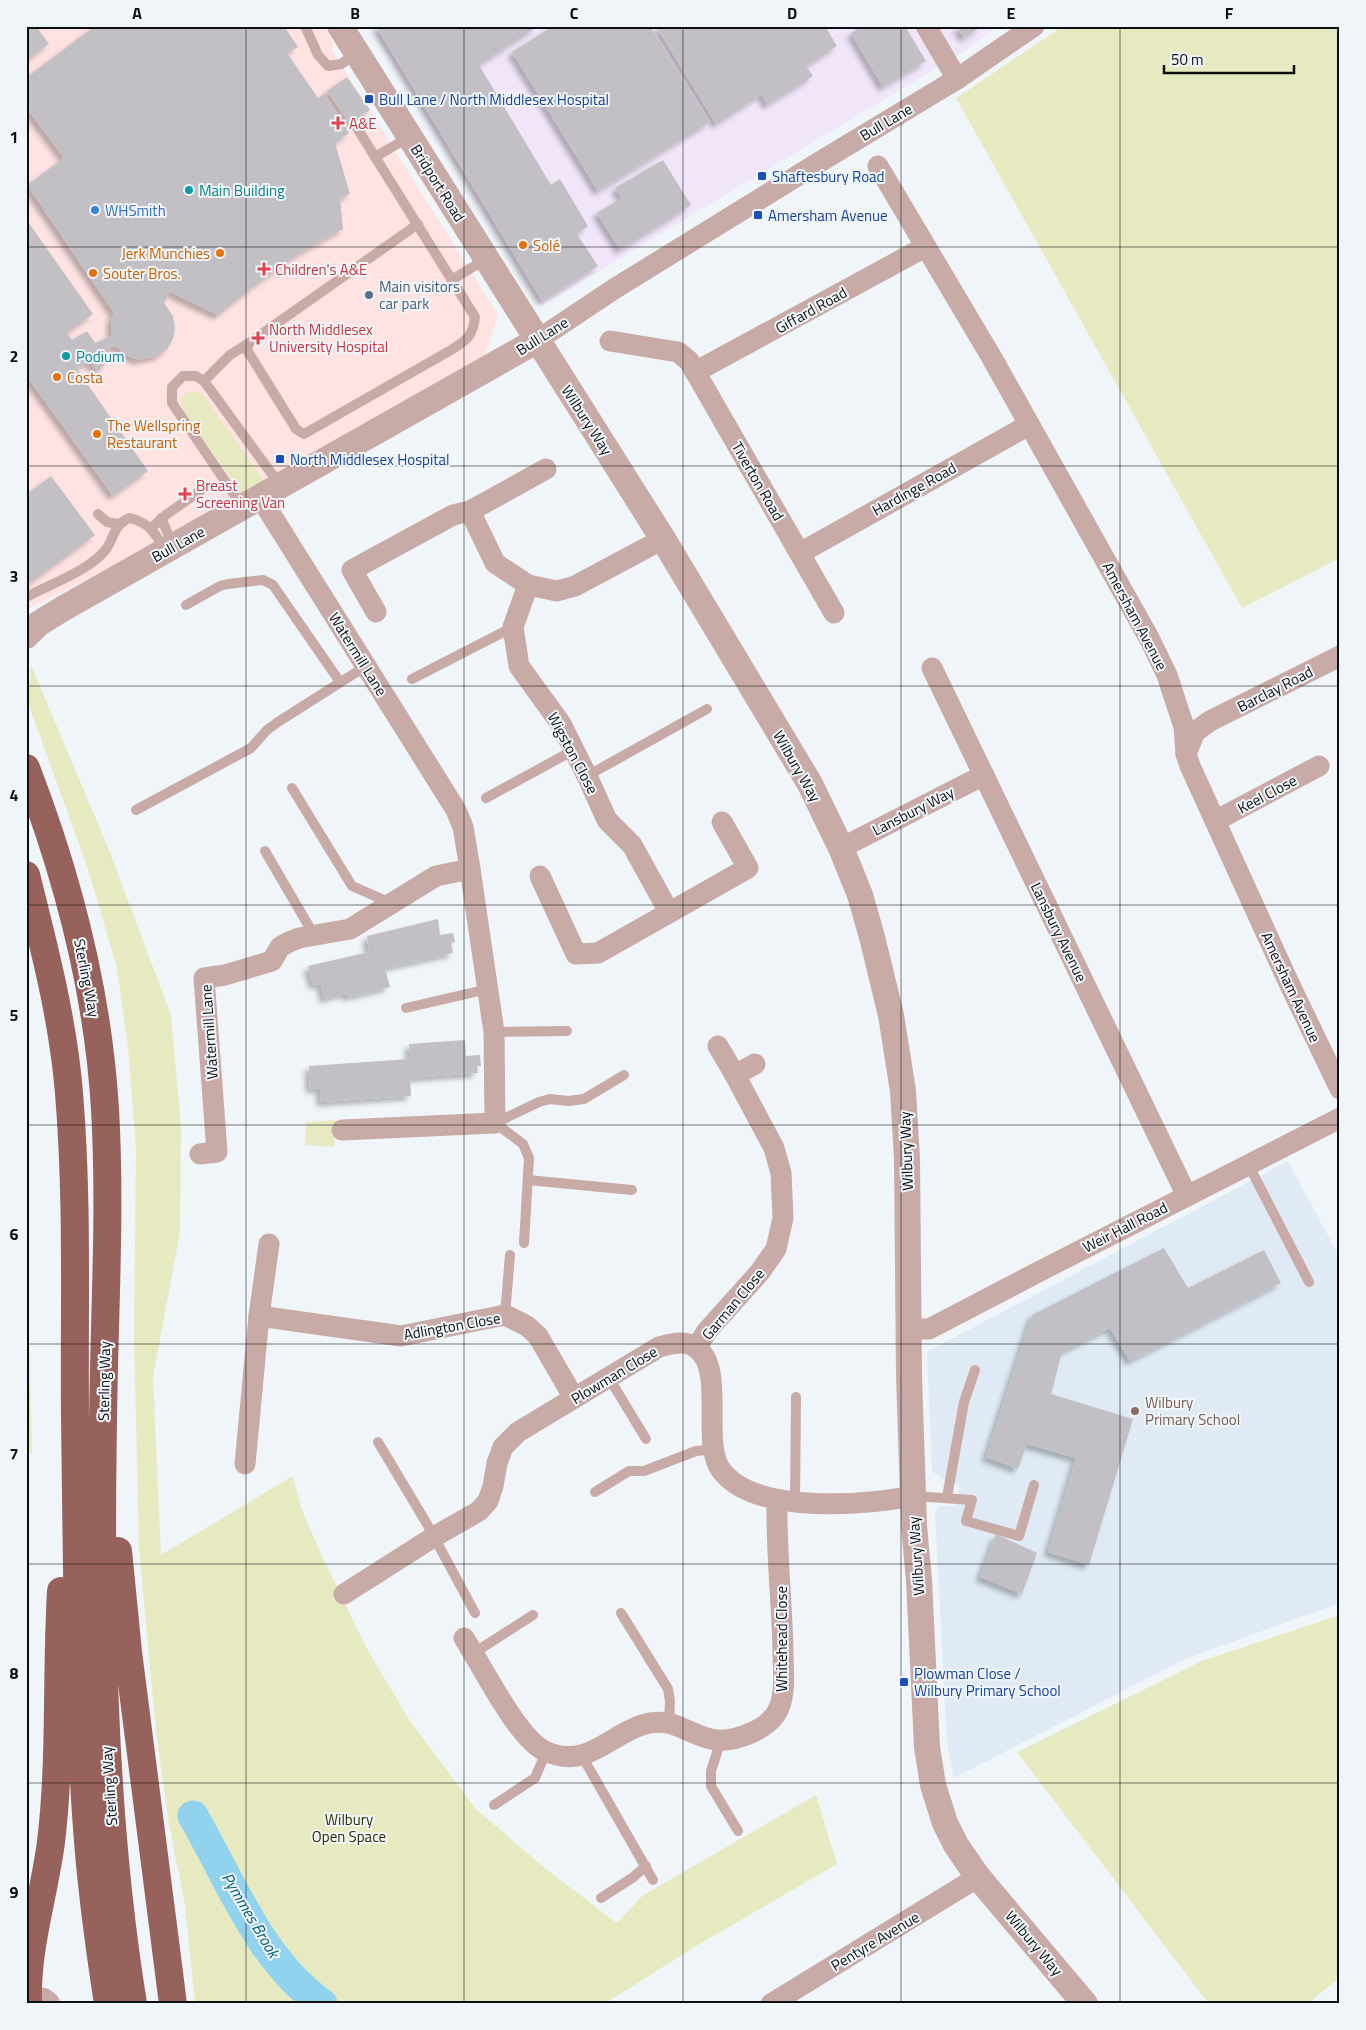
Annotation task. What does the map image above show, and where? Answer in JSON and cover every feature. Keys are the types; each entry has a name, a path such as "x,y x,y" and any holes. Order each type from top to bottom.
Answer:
{"highway":[{"name":"Sterling Way","path":"26,768 62,871 89,982 105,1106 108,1249 103,1423 103,1601 106,1726 113,1835 133,2004"},
{"name":"Sterling Way","path":"26,875 59,1016 69,1092 75,1213 74,1360 79,1690 87,1829 108,2004"},
{"path":"32,2001 33,1932 51,1843 55,1792 60,1617 74,1360"},
{"path":"103,1423 136,1717 173,2004"}],"street":[{"name":"Bridport Road","path":"340,26 536,341"},
{"name":"Bull Lane","path":"30,628 536,341 614,289 818,162 957,79 1034,26"},
{"path":"928,29 957,79"},
{"name":"Amersham Avenue","path":"878,166 992,358 1149,638 1167,675 1184,727 1186,754 1288,981 1340,1089"},
{"name":"Giffard Road","path":"696,372 925,247"},
{"name":"Wilbury Way","path":"536,341 663,539 810,784 841,848 860,895 891,1015 904,1091 913,1496 929,1762 935,1791 945,1823 956,1845 978,1877 1078,2002"},
{"path":"610,341 678,352 702,358 730,355"},
{"name":"Tiverton Road","path":"678,352 689,361 696,372 834,613"},
{"name":"Hardinge Road","path":"800,554 1029,425"},
{"path":"376,612 352,570 453,515 470,511 546,469"},
{"name":"Watermill Lane","path":"261,497 456,810 463,827 494,1032 495,1124"},
{"path":"470,511 495,563 528,585 557,591 575,586 663,539"},
{"name":"Wigston Close","path":"528,585 513,627 519,666 561,724 607,820 632,845 669,912"},
{"name":"Barclay Road","path":"1186,754 1195,732 1210,721 1340,656"},
{"name":"Lansbury Avenue","path":"932,668 1187,1196"},
{"path":"1173,698 1192,721 1210,721"},
{"name":"Keel Close","path":"1215,821 1319,766"},
{"name":"Lansbury Way","path":"841,848 984,775"},
{"path":"540,876 576,954 598,953 748,868 722,822"},
{"name":"Watermill Lane","path":"200,1154 217,1152 204,978 225,975 272,961 280,947 299,938 350,929 436,876 470,869"},
{"name":"Garman Close","path":"696,1348 707,1331 760,1272 763,1253 776,1249 783,1218 781,1173 767,1133 718,1046"},
{"path":"735,1075 755,1064"},
{"name":"Weir Hall Road","path":"909,1329 929,1329 1340,1118"},
{"path":"342,1130 495,1124"},
{"path":"244,1464 269,1244"},
{"name":"Adlington Close","path":"260,1316 401,1336 505,1315 527,1326 538,1336 574,1398"},
{"name":"Plowman Close","path":"344,1594 432,1538 479,1511 488,1501 503,1447 518,1432 659,1347 681,1343 696,1348"},
{"path":"696,1348 706,1359 709,1367 716,1460 721,1470 736,1484 752,1492 786,1501 850,1503 913,1496"},
{"name":"Whitehead Close","path":"582,1756 640,1725 652,1722 668,1722 707,1738 721,1740 742,1737 758,1730 770,1721 778,1709 783,1691 782,1611 786,1501"},
{"path":"469,1646 519,1728 529,1741 546,1752 568,1757 582,1756"},
{"name":"Pentyre Avenue","path":"771,2004 978,1877"}],"lane":[{"path":"306,26 318,55 328,66 341,64 357,53"},
{"path":"249,343 247,350 296,429 304,434 413,373 468,339 474,326 475,317 357,128"},
{"path":"375,157 409,137"},
{"path":"204,381 230,355 418,224"},
{"path":"453,279 486,259"},
{"path":"188,375 196,376 204,381 261,497 172,403 172,387 178,378 188,375"},
{"path":"151,528 161,518 200,491"},
{"path":"98,514 107,522 118,524 130,518 143,522 151,528 169,549"},
{"path":"161,518 169,549"},
{"path":"26,597 91,564 107,548 118,524"},
{"path":"186,605 220,586 256,580 269,582 273,585 340,682"},
{"path":"412,679 513,627"},
{"path":"136,810 251,748 267,730 366,666"},
{"path":"587,776 707,709"},
{"path":"486,798 574,750"},
{"path":"292,788 352,886 391,903"},
{"path":"265,851 314,935"},
{"path":"406,1008 488,989"},
{"path":"494,1032 567,1031"},
{"path":"524,1243 529,1158 523,1144 495,1124 539,1102 550,1099 568,1101 584,1099 624,1076"},
{"path":"1248,1164 1309,1282"},
{"path":"528,1180 632,1190"},
{"path":"505,1315 510,1256"},
{"path":"947,1497 964,1402 975,1370"},
{"path":"609,1378 646,1439"},
{"path":"786,1501 796,1397"},
{"path":"378,1442 475,1613"},
{"path":"595,1492 629,1471 644,1472 696,1450 714,1450"},
{"path":"913,1496 972,1500 966,1520 1019,1536 1034,1485"},
{"path":"621,1612 668,1689 670,1702 668,1722"},
{"path":"469,1646 533,1616"},
{"path":"721,1740 711,1771 711,1786 738,1831"},
{"path":"494,1805 535,1778 546,1752"},
{"path":"582,1756 654,1880"},
{"path":"601,1898 632,1878 646,1866"}],"shaded area":[{"name":"North Middlesex University Hospital","path":"26,26 323,26 334,43 332,50 498,315 483,361 143,551 26,610"},
{"path":"371,26 1000,26 958,55 541,306"},
{"name":"Wilbury Primary School","path":"1288,1161 1340,1258 1340,1603 1185,1659 954,1778 947,1742 935,1512 939,1506 955,1506 960,1486 941,1478 932,1471 927,1352"}],"green space":[{"path":"1063,26 1340,26 1340,558 1242,608 956,98"},
{"path":"197,391 204,396 262,478 263,486 242,493 183,412 181,399 187,392"},
{"name":"Wilbury Open Space","path":"31,665 109,850 171,1015 181,1127 180,1232 153,1377 161,1555 293,1476 301,1508 322,1556 367,1649 410,1721 476,1809 546,1869 617,1923 642,1896 816,1795 837,1864 698,1945 604,2004 195,2004 185,1905 169,1824 156,1732 139,1548 134,1334 136,1149 128,1047 117,968 88,869 28,703"},
{"path":"336,1120 334,1147 305,1145 306,1122"},
{"path":"26,1222 27,1247 32,1453 26,1453"},
{"path":"1340,1615 1340,1977 1308,2004 1209,2004 1017,1752 1202,1661"}],"building":[{"path":"26,26 36,26 49,44 26,61"},
{"name":"Main Building","path":"95,26 284,26 298,47 287,53 318,98 324,94 349,133 335,143 350,194 340,199 343,229 300,253 218,315 170,292 164,303 173,316 175,328 173,339 167,349 158,356 139,360 128,356 115,346 101,351 108,361 98,371 88,361 77,369 148,471 113,496 26,375 26,219 93,314 67,333 72,340 87,331 95,343 111,336 111,320 114,313 27,185 64,158 26,107 26,78"},
{"path":"376,26 538,26 479,65 551,185 560,179 588,226 577,234 598,266 542,301"},
{"path":"553,26 650,26 710,122 598,191 512,52"},
{"path":"656,26 825,26 837,46 806,66 813,76 767,105 762,94 716,124"},
{"path":"863,26 905,26 926,61 883,87 851,33"},
{"path":"957,26 982,26 964,38"},
{"path":"347,77 370,110 350,124 327,91"},
{"path":"663,160 691,205 620,250 597,213 622,198 615,188"},
{"path":"51,476 95,535 26,586 26,495"},
{"path":"438,919 440,935 453,933 455,942 451,943 453,953 385,968 390,987 348,997 346,993 324,999 321,984 313,985 308,966 369,952 367,936"},
{"path":"465,1040 466,1056 480,1055 481,1066 477,1066 478,1073 410,1078 411,1096 321,1102 320,1088 310,1089 309,1066 410,1059 409,1044"},
{"path":"1164,1248 1188,1288 1264,1250 1281,1283 1130,1361 1110,1328 1062,1352 1051,1394 1133,1419 1089,1565 1048,1552 1076,1458 1027,1444 1018,1469 986,1457 1032,1315"},
{"path":"996,1534 1037,1553 1022,1594 980,1577"}],"waterway":[{"name":"Pymmes Brook","path":"193,1816 248,1918 264,1942 300,1986 322,2004"}],"place":[{"name":"Bull Lane / North Middlesex Hospital","path":"369,99"},
{"name":"A&E","path":"338,123"},
{"name":"Shaftesbury Road","path":"762,176"},
{"name":"Main Building","path":"189,190"},
{"name":"WHSmith","path":"95,210"},
{"name":"Amersham Avenue","path":"758,215"},
{"name":"Solé","path":"523,245"},
{"name":"Jerk Munchies","path":"220,253"},
{"name":"Children's A&E","path":"264,269"},
{"name":"Souter Bros.","path":"93,273"},
{"name":"Main visitors car park","path":"369,295"},
{"name":"North Middlesex University Hospital","path":"258,338"},
{"name":"Podium","path":"66,356"},
{"name":"Costa","path":"57,377"},
{"name":"The Wellspring Restaurant","path":"97,434"},
{"name":"North Middlesex Hospital","path":"280,459"},
{"name":"Breast Screening Van","path":"185,494"},
{"name":"Wilbury Primary School","path":"1135,1411"},
{"name":"Plowman Close / Wilbury Primary School","path":"904,1682"}]}
